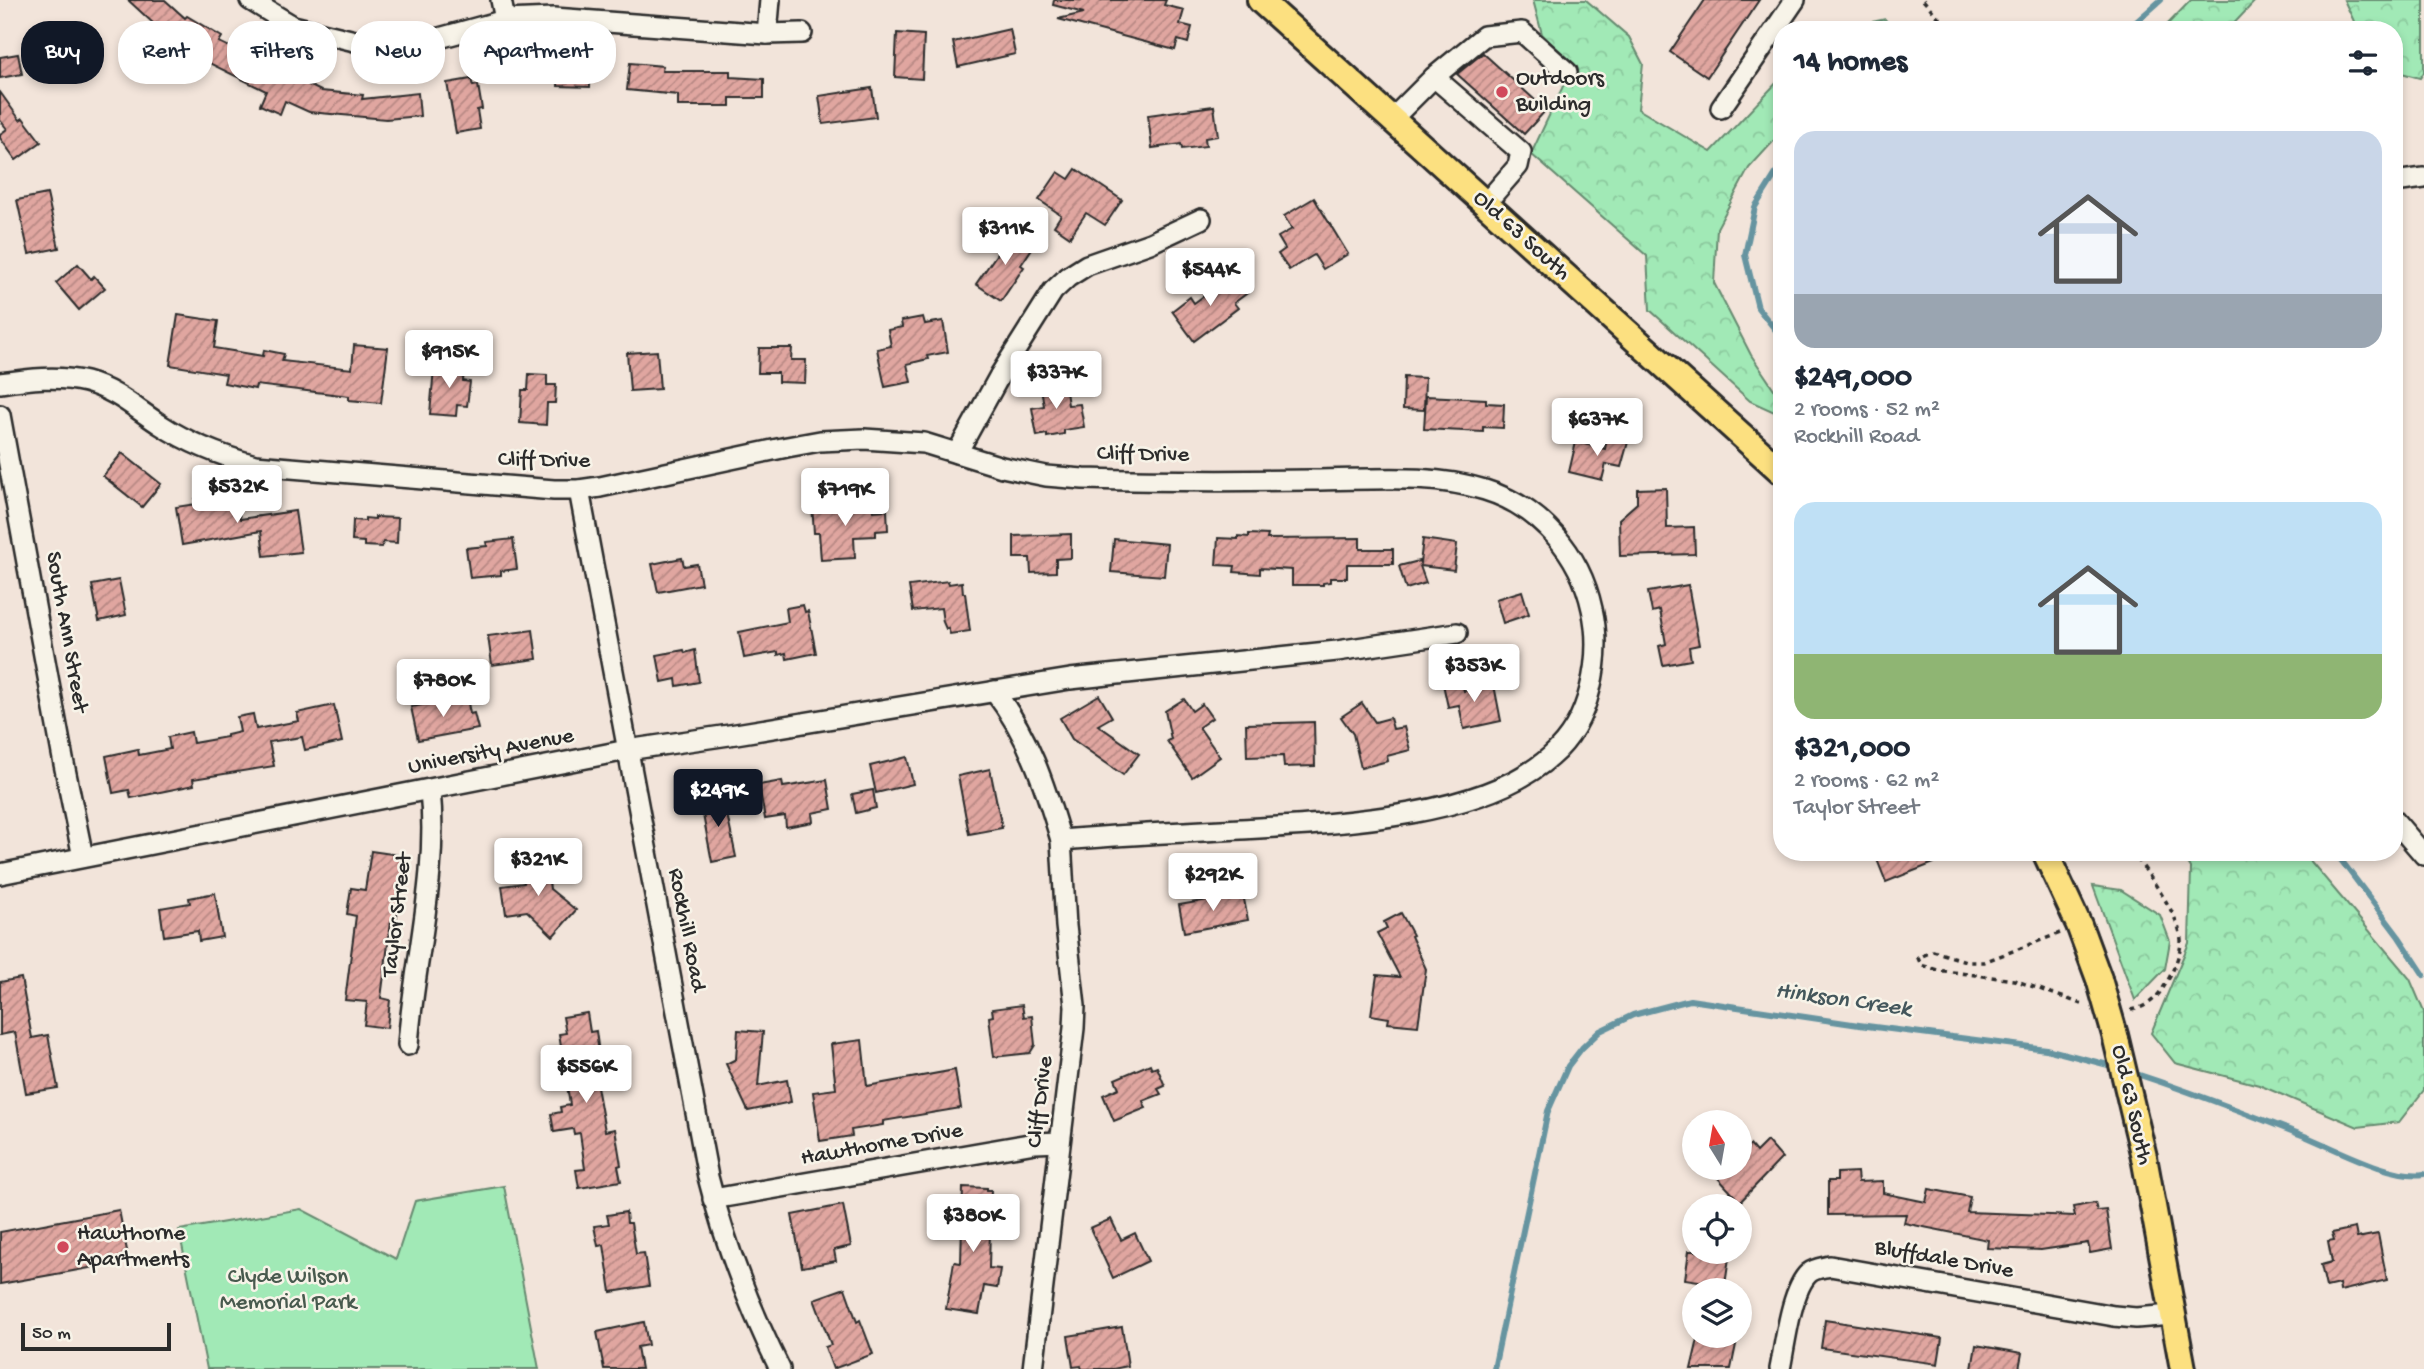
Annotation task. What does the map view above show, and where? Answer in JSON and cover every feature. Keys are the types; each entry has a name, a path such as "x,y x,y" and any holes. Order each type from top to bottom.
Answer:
{"main road":[{"name":"Old 63 South","path":"1260,0 1773,464"},
{"name":"Old 63 South","path":"2049,861 2079,925 2099,979 2115,1035 2144,1157 2183,1369"}],"street":[{"path":"250,0 293,26 363,43 410,46 505,20 554,18 767,33 803,33"},
{"path":"501,0 505,20"},
{"path":"767,33 770,0"},
{"path":"1781,21 1795,0"},
{"path":"1392,119 1434,77 1484,36 1522,32 1567,72"},
{"path":"1721,108 1773,32"},
{"path":"1434,77 1521,152 1518,166 1485,204"},
{"path":"2403,181 2424,178"},
{"path":"957,453 1000,375 1053,291 1087,265 1150,243 1201,219"},
{"name":"Cliff Drive","path":"0,383 65,379 87,383 124,399 182,438 230,458 255,465 545,489 579,490 820,441 895,440 924,443 1002,467 1046,476 1083,479 1384,479 1458,483 1511,500 1545,523 1574,562 1591,602 1596,648 1586,706 1567,740 1551,757 1510,783 1483,795 1428,809 1360,821 1061,840"},
{"name":"South Ann Street","path":"0,415 83,857"},
{"name":"Rockhill Road","path":"579,490 713,1199 742,1285 780,1369"},
{"name":"University Avenue","path":"0,874 627,750 1070,679 1386,645 1457,633"},
{"name":"Cliff Drive","path":"994,691 1026,738 1061,840 1066,926 1075,1006 1058,1177 1033,1369"},
{"name":"Taylor Street","path":"408,1045 430,860 430,790"},
{"path":"2403,830 2424,855"},
{"name":"Hawthorne Drive","path":"713,1199 1035,1143 1060,1142"},
{"name":"Bluffdale Drive","path":"1780,1369 1798,1288 1809,1273 1830,1266 2115,1316 2136,1318 2172,1315"}],"path":[{"path":"1923,0 1942,21"},
{"path":"2119,1009 2133,1010 2148,1005 2162,990 2175,967 2181,942 2174,916 2139,861"},
{"path":"2062,933 1984,962 1969,962 1933,950 1918,957 1922,965 1937,970 2014,980 2092,1007"}],"green space":[{"path":"1533,0 1586,0 1629,37 1643,64 1638,109 1711,152 1773,86 1773,142 1749,168 1717,228 1714,283 1751,355 1773,388 1773,411 1750,401 1650,310 1647,256 1531,154 1573,65 1542,34"},
{"path":"2191,0 2256,0 2236,21 2171,21"},
{"path":"2344,0 2424,0 2424,72 2420,78 2403,73 2403,21 2354,21"},
{"path":"2187,861 2311,861 2410,979 2424,1012 2424,1090 2399,1122 2358,1127 2259,1085 2175,1063 2151,1033 2189,943 2191,868"},
{"path":"2093,886 2121,890 2160,915 2170,941 2165,969 2135,1000"},
{"name":"Clyde Wilson Memorial Park","path":"504,1186 539,1369 207,1369 179,1230 301,1209 396,1259 415,1201"}],"building":[{"path":"128,0 165,0 185,18 187,16 195,21 151,21"},
{"path":"1054,0 1166,0 1164,5 1184,10 1180,24 1192,27 1188,43 1178,40 1175,50 1058,19 1084,13 1053,5"},
{"path":"1705,0 1759,0 1707,77 1670,52"},
{"path":"1010,29 1015,54 958,67 953,42"},
{"path":"213,32 222,37 219,42 227,46 227,72 213,65"},
{"path":"897,33 924,35 922,79 895,77"},
{"name":"Outdoors Building","path":"1483,53 1546,110 1524,134 1457,74"},
{"path":"18,54 21,74 0,78 0,57"},
{"path":"630,63 663,66 662,71 730,71 730,77 764,79 764,98 730,98 730,106 678,106 678,95 627,90"},
{"path":"459,81 459,84 478,85 482,109 477,110 480,129 456,133 447,83"},
{"path":"252,84 306,84 321,91 363,95 362,99 418,93 420,116 386,119 309,112 285,101 280,114 260,105 266,91"},
{"path":"558,84 590,84 590,87"},
{"path":"872,88 876,117 823,124 819,96"},
{"path":"0,92 20,120 23,118 41,142 16,160 0,138 0,134 7,129 0,120"},
{"path":"1214,106 1218,136 1205,138 1206,146 1182,149 1181,144 1152,148 1148,115"},
{"path":"1076,169 1122,200 1105,225 1086,213 1070,237 1054,226 1061,215 1039,200 1058,172 1069,179"},
{"path":"47,194 59,248 29,254 17,200"},
{"path":"1314,198 1348,254 1323,269 1314,255 1289,270 1278,254 1285,249 1278,237 1292,229 1284,216"},
{"path":"1012,232 1033,247 1021,265 1024,267 1001,301 976,284"},
{"path":"78,264 91,279 94,276 105,288 79,310 56,283"},
{"path":"1239,277 1250,291 1234,303 1238,308 1194,341 1172,311 1190,297 1194,303 1220,284 1224,288"},
{"path":"178,315 218,321 214,348 263,356 264,350 284,354 282,361 352,369 354,345 388,348 381,403 349,400 349,396 256,385 255,389 224,383 226,374 170,365"},
{"path":"923,317 925,324 943,321 948,352 907,364 911,382 885,387 877,349 891,346 888,330 902,327 901,321"},
{"path":"759,348 792,348 791,360 806,360 805,383 778,382 778,373 758,373"},
{"path":"657,351 660,389 630,391 627,353"},
{"path":"449,360 465,362 463,381 470,382 467,406 457,405 456,416 430,414 434,368 448,370"},
{"path":"529,374 547,375 547,385 556,385 555,403 547,403 546,425 520,423 522,390 528,390"},
{"path":"1404,377 1425,378 1424,410 1403,409"},
{"path":"1064,378 1068,405 1080,404 1084,427 1064,430 1064,434 1037,436 1032,408 1044,406 1040,382"},
{"path":"1426,396 1486,399 1486,403 1504,404 1503,428 1483,427 1483,432 1424,429"},
{"path":"1607,437 1628,442 1621,467 1606,464 1602,480 1569,472 1576,442 1605,449"},
{"path":"122,453 161,484 142,507 103,476"},
{"path":"1666,488 1667,528 1694,527 1695,554 1620,556 1619,519 1637,503 1637,489"},
{"path":"235,492 240,519 295,511 301,552 264,556 261,531 182,545 176,507 196,504 195,499"},
{"path":"848,503 848,509 873,507 873,511 887,510 888,530 876,531 876,536 854,537 855,558 821,560 819,533 814,533 812,505"},
{"path":"365,518 398,518 397,543 383,542 382,547 364,546 364,542 352,541 353,520 365,521"},
{"path":"1071,534 1071,558 1056,559 1056,572 1031,573 1030,558 1014,558 1014,536"},
{"path":"1249,534 1268,535 1267,539 1360,538 1360,549 1393,549 1393,564 1347,564 1347,578 1330,578 1330,582 1323,585 1292,585 1292,570 1260,568 1260,574 1234,572 1235,566 1216,565 1218,538 1238,539 1238,536 1249,537"},
{"path":"513,539 517,569 501,571 501,575 470,578 466,548 487,546 486,542"},
{"path":"1114,539 1167,544 1164,576 1111,572"},
{"path":"1423,539 1457,544 1454,570 1420,566 1426,583 1406,589 1399,566 1419,561 1420,563"},
{"path":"682,558 684,566 697,564 701,584 658,592 652,564"},
{"path":"119,580 126,615 99,621 92,585"},
{"path":"948,581 949,584 962,582 970,631 950,634 943,622 941,608 913,611 909,586"},
{"path":"1688,585 1699,645 1689,647 1691,660 1663,665 1659,646 1666,644 1660,610 1652,612 1648,592"},
{"path":"1522,591 1529,614 1503,623 1496,599"},
{"path":"803,605 805,612 808,611 816,653 787,659 786,653 778,655 778,652 744,658 739,632 788,622 786,608"},
{"path":"533,630 537,659 492,665 488,636"},
{"path":"684,650 685,653 695,650 699,682 677,686 676,679 662,682 657,655"},
{"path":"1462,680 1464,691 1494,685 1501,721 1464,729 1459,705 1448,707 1443,684"},
{"path":"1099,695 1112,717 1098,725 1139,754 1123,775 1072,739 1060,718"},
{"path":"467,697 470,714 474,713 478,729 418,740 411,707"},
{"path":"1184,699 1192,711 1202,704 1212,718 1199,727 1220,757 1192,777 1167,741 1171,739 1165,711"},
{"path":"1362,703 1375,722 1390,718 1393,729 1404,727 1410,750 1387,756 1388,761 1361,768 1353,734 1341,717"},
{"path":"334,705 342,742 305,750 302,737 269,742 274,766 193,779 194,785 131,798 129,790 113,793 106,756 138,749 139,755 170,749 168,737 191,732 193,743 227,737 240,732 237,717 253,714 256,729 299,721 297,713"},
{"path":"1314,722 1315,766 1284,767 1283,756 1247,757 1246,724"},
{"path":"907,757 913,784 876,793 870,766"},
{"path":"990,769 1002,828 969,834 958,776"},
{"path":"827,780 832,809 812,813 813,822 786,827 785,816 765,819 759,785 782,781 783,787"},
{"path":"873,790 876,808 856,813 852,794"},
{"path":"723,795 736,857 712,862 700,799"},
{"path":"371,851 406,856 396,922 391,921 381,998 390,1000 387,1028 364,1025 367,1002 345,1000 356,916 347,914 351,888 365,890"},
{"path":"546,861 550,889 576,910 553,936 527,911 506,914 502,886 524,883 521,864"},
{"path":"1878,861 1939,861 1886,882"},
{"path":"215,893 222,937 199,941 198,931 164,936 160,908 190,903 189,898"},
{"path":"1243,894 1248,920 1184,932 1179,905"},
{"path":"1401,913 1426,969 1418,1026 1388,1023 1389,1018 1371,1015 1377,975 1400,977 1377,933 1387,928 1384,922"},
{"path":"21,978 32,1038 48,1035 58,1088 26,1093 15,1032 0,1035 0,982"},
{"path":"1022,1005 1024,1017 1032,1016 1035,1045 1030,1053 994,1057 989,1017 993,1016 992,1009"},
{"path":"587,1013 590,1032 596,1031 600,1061 595,1061 595,1075 605,1131 615,1129 621,1181 579,1188 576,1170 585,1169 580,1133 574,1134 573,1129 554,1132 551,1114 561,1112 560,1107 570,1105 559,1034 566,1033 563,1017"},
{"path":"738,1030 763,1032 758,1086 787,1080 791,1102 748,1111 726,1064 736,1059"},
{"path":"862,1040 867,1086 955,1070 961,1108 883,1121 883,1125 851,1130 852,1136 820,1141 813,1092 836,1089 831,1044"},
{"path":"1150,1064 1152,1069 1157,1067 1165,1086 1158,1089 1161,1094 1143,1101 1146,1108 1114,1121 1103,1095 1119,1088 1115,1079"},
{"path":"1767,1141 1782,1158 1748,1194 1733,1194 1720,1180 1752,1180 1752,1147 1756,1152"},
{"path":"1857,1172 1858,1182 1883,1181 1883,1193 1926,1202 1929,1189 1970,1197 1967,1212 2075,1216 2073,1207 2095,1203 2097,1211 2106,1210 2112,1249 2090,1253 2088,1243 2041,1250 1987,1248 1988,1240 1904,1223 1906,1214 1828,1215 1828,1181 1837,1181 1837,1173"},
{"path":"963,1187 991,1190 989,1268 1000,1269 997,1288 984,1286 979,1314 946,1309 954,1262 961,1263"},
{"path":"843,1205 851,1246 834,1250 836,1261 802,1267 792,1215"},
{"name":"Hawthorne Apartments","path":"119,1210 129,1261 0,1284 0,1232"},
{"path":"626,1212 627,1223 631,1223 636,1254 644,1253 649,1286 611,1292 604,1245 598,1246 594,1226 609,1224 607,1215"},
{"path":"1111,1219 1121,1240 1135,1233 1148,1261 1113,1278 1090,1228"},
{"path":"2355,1228 2357,1238 2378,1234 2387,1280 2340,1291 2339,1284 2326,1287 2321,1265 2332,1262 2328,1241 2334,1240 2332,1233"},
{"path":"1687,1264 1728,1264 1726,1278 1685,1278"},
{"path":"845,1288 857,1322 860,1320 873,1354 833,1369 825,1347 831,1345 814,1299"},
{"path":"1825,1320 1942,1338 1938,1364 1821,1348"},
{"path":"644,1322 648,1345 637,1347 641,1369 604,1369 597,1332"},
{"path":"1122,1327 1128,1366 1113,1369 1073,1367 1068,1336"},
{"path":"1976,1345 2022,1353 2019,1369 1972,1369"},
{"path":"1696,1348 1735,1348 1731,1369 1691,1369"}],"waterway":[{"name":"Hinkson Creek","path":"2137,21 2161,0"},
{"name":"Hinkson Creek","path":"1773,178 1755,207 1745,255 1758,308 1773,327"},
{"name":"Hinkson Creek","path":"2342,861 2424,975"},
{"name":"Hinkson Creek","path":"1494,1369 1548,1111 1568,1066 1600,1031 1633,1015 1690,1000 2046,1049 2116,1067"},
{"name":"Hinkson Creek","path":"2130,1072 2238,1110 2379,1167 2395,1172 2424,1174"}],"place":[{"name":"Outdoors Building","path":"1502,92"},
{"name":"Hawthorne Apartments","path":"63,1247"}]}
